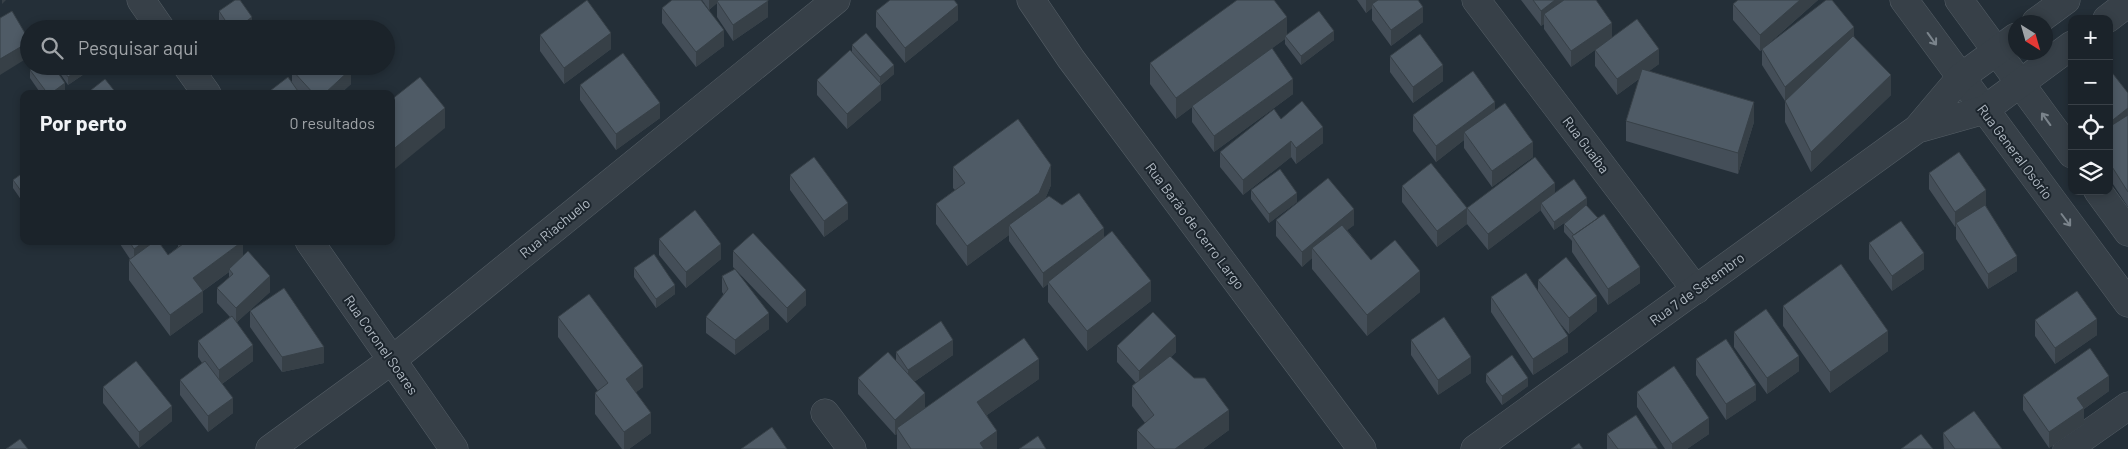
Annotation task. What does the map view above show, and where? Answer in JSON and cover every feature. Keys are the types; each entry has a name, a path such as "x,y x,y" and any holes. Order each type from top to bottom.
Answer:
{"street":[{"path":"141,0 155,20"},
{"name":"Rua Riachuelo","path":"270,449 392,360 836,0"},
{"name":"Rua Barão de Cerro Largo","path":"1031,0 1071,59 1362,449"},
{"name":"Rua Guaíba","path":"1476,0 1696,290"},
{"name":"Rua General Osório","path":"1904,0 2128,304"},
{"path":"1959,0 2006,44 2020,83 2069,150"},
{"path":"2046,15 2066,0"},
{"path":"2112,15 2128,3"},
{"name":"Rua 7 de Setembro","path":"1475,449 1917,129 1961,77 2006,44"},
{"name":"Rua 7 de Setembro","path":"1917,129 1984,110 2068,48"},
{"path":"194,75 203,90"},
{"path":"2101,195 2128,232"},
{"name":"Rua Coronel Soares","path":"312,245 454,449"},
{"path":"2067,449 2128,406"},
{"path":"825,413 852,449"}],"building":[{"path":"235,0 240,0 252,17 248,20 225,20 219,11"},
{"path":"587,0 611,33 564,68 540,35"},
{"path":"672,0 701,0 724,30 696,52 662,8"},
{"path":"890,0 954,0 958,5 905,48 876,11"},
{"path":"1237,0 1274,0 1287,17 1176,98 1150,63"},
{"path":"1378,0 1418,0 1423,7 1391,30 1372,4"},
{"path":"1533,0 1555,0 1541,11"},
{"path":"1564,0 1596,0 1612,23 1571,51 1544,14"},
{"path":"1738,0 1800,0 1760,35 1733,4"},
{"path":"1826,0 1832,0 1854,27 1785,87 1762,49"},
{"path":"717,1 768,1 733,25"},
{"path":"12,11 20,25 20,47 0,59 0,18"},
{"path":"1319,11 1334,31 1301,56 1285,36"},
{"path":"1637,19 1659,49 1617,79 1595,50"},
{"path":"866,33 894,65 880,77 852,45"},
{"path":"1420,34 1443,65 1413,87 1390,56"},
{"path":"1853,36 1891,75 1811,152 1785,101"},
{"path":"1272,48 1293,79 1214,136 1192,106"},
{"path":"850,50 881,84 847,114 817,80"},
{"path":"623,53 660,103 616,134 580,85"},
{"path":"1642,69 1754,102 1738,153 1626,121"},
{"path":"1473,71 1495,102 1436,146 1413,115"},
{"path":"2113,74 2128,93 2128,108 2113,120"},
{"path":"34,75 59,75 65,83 55,90 45,90"},
{"path":"297,75 345,75 328,90 310,90"},
{"path":"288,77 297,90 271,90"},
{"path":"420,77 445,108 395,148 395,97"},
{"path":"105,79 114,90 91,90"},
{"path":"1302,101 1323,127 1296,148 1291,141 1243,180 1220,152 1274,109 1281,119"},
{"path":"1505,103 1533,142 1492,171 1464,132"},
{"path":"2128,115 2128,192 2113,168 2113,124"},
{"path":"1018,119 1051,165 1039,193 967,246 936,204 965,183 953,167"},
{"path":"1959,152 1986,190 1955,212 1929,173"},
{"path":"814,157 848,203 824,221 790,175"},
{"path":"1535,157 1555,183 1488,234 1467,208"},
{"path":"1431,163 1467,208 1437,231 1402,186"},
{"path":"1280,169 1297,193 1269,214 1251,190"},
{"path":"20,175 20,190 13,180"},
{"path":"1328,178 1354,209 1302,252 1276,220"},
{"path":"1574,179 1587,198 1554,222 1541,203"},
{"path":"1079,193 1104,228 1043,273 1009,225 1049,196 1062,205"},
{"path":"1586,205 1598,218 1574,235 1564,224"},
{"path":"1985,205 2017,256 1988,274 1956,223"},
{"path":"695,210 721,244 686,272 659,239"},
{"path":"1604,214 1640,267 1608,289 1572,236"},
{"path":"1901,221 1924,253 1892,276 1869,243"},
{"path":"1342,225 1371,260 1395,240 1420,271 1367,315 1312,248"},
{"path":"1112,231 1151,281 1087,331 1048,282"},
{"path":"753,233 806,290 787,308 733,251"},
{"path":"132,245 140,245 134,249"},
{"path":"150,245 161,245 168,255 182,245 238,245 193,278 203,291 170,315 129,260"},
{"path":"248,251 270,276 236,308 217,288 233,274 229,269"},
{"path":"654,254 675,285 656,299 634,268"},
{"path":"1566,257 1597,296 1569,318 1538,280"},
{"path":"1841,264 1888,331 1830,372 1783,306"},
{"path":"735,269 769,313 735,340 706,317 728,289 722,276"},
{"path":"1526,273 1568,336 1533,359 1491,297"},
{"path":"284,288 324,347 282,357 250,311"},
{"path":"2077,291 2097,319 2055,348 2035,320"},
{"path":"589,294 643,366 626,379 651,413 624,432 595,393 608,383 558,317"},
{"path":"1766,309 1799,356 1767,378 1734,332"},
{"path":"1153,312 1176,336 1139,371 1117,346"},
{"path":"232,316 253,345 219,370 198,341"},
{"path":"1444,317 1471,357 1438,380 1411,340"},
{"path":"941,321 953,340 908,370 896,352"},
{"path":"1024,338 1039,359 977,402 997,431 980,443 984,449 911,449 897,428"},
{"path":"1726,339 1756,385 1726,404 1696,359"},
{"path":"2090,348 2109,376 2077,398 2084,408 2049,432 2023,395"},
{"path":"888,352 925,393 895,420 858,378"},
{"path":"1512,355 1528,378 1502,396 1486,374"},
{"path":"1170,356 1194,378 1205,378 1229,410 1175,449 1155,449 1137,430 1154,415 1132,386"},
{"path":"136,361 172,406 139,432 103,387"},
{"path":"205,361 233,398 208,416 180,380"},
{"path":"1674,366 1709,418 1672,444 1637,392"},
{"path":"1974,411 2002,449 1955,449 1943,433"},
{"path":"1636,415 1658,449 1618,449 1607,434"},
{"path":"772,427 787,449 741,449"},
{"path":"1921,434 1933,449 1901,449"},
{"path":"1038,436 1046,449 1019,449"},
{"path":"20,439 28,449 6,449"},
{"path":"1579,443 1583,449 1571,449"}]}
